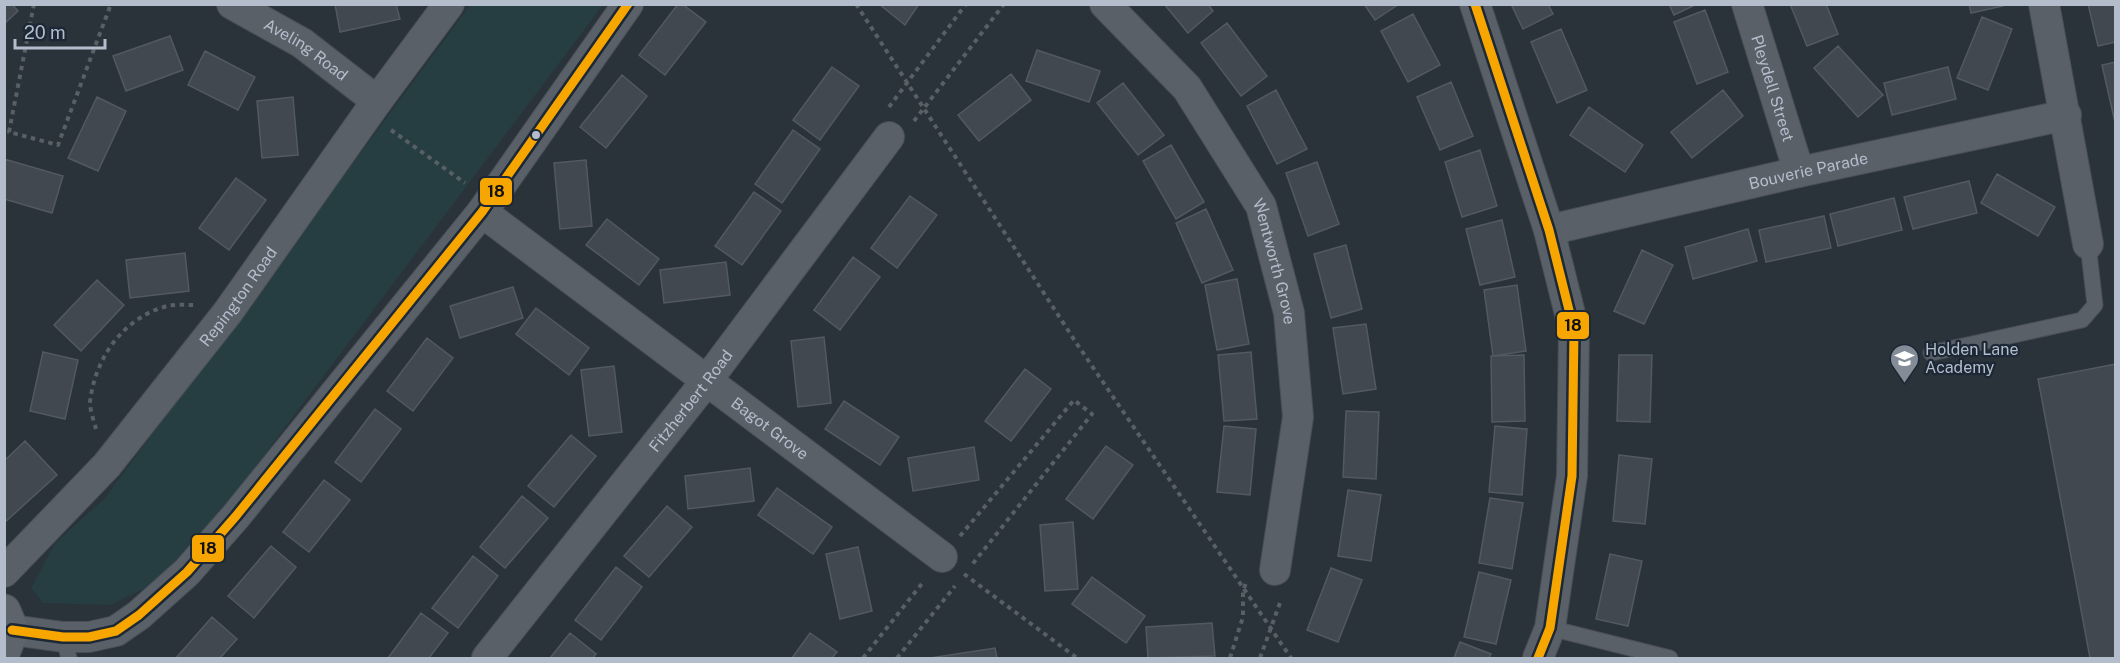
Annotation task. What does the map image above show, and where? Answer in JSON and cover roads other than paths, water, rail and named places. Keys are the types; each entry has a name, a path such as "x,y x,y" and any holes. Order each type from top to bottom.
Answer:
{"street":[{"name":"Aveling Road","path":"232,4 302,44 377,101"},
{"name":"Repington Road","path":"4,572 107,465 228,312 377,101 449,4"},
{"path":"7,631 66,648 88,636 116,631 139,615 188,572 244,507 486,206 628,4"},
{"name":"Wentworth Grove","path":"1105,4 1187,88 1261,206 1290,313 1298,417 1275,570"},
{"path":"1475,4 1549,230 1574,330 1572,476 1550,628 1538,658"},
{"name":"Pleydell Street","path":"1747,4 1799,172"},
{"path":"2044,4 2088,244"},
{"name":"Bouverie Parade","path":"1549,230 1799,172 2066,115"},
{"name":"Fitzherbert Road","path":"487,658 708,379 889,137"},
{"name":"Bagot Grove","path":"486,206 953,566"}],"lane":[{"path":"1931,353 2082,320 2095,305 2088,244"},
{"path":"1550,628 1670,658"}],"place":[{"name":"Holden Lane Academy","path":"1904,384"}]}
